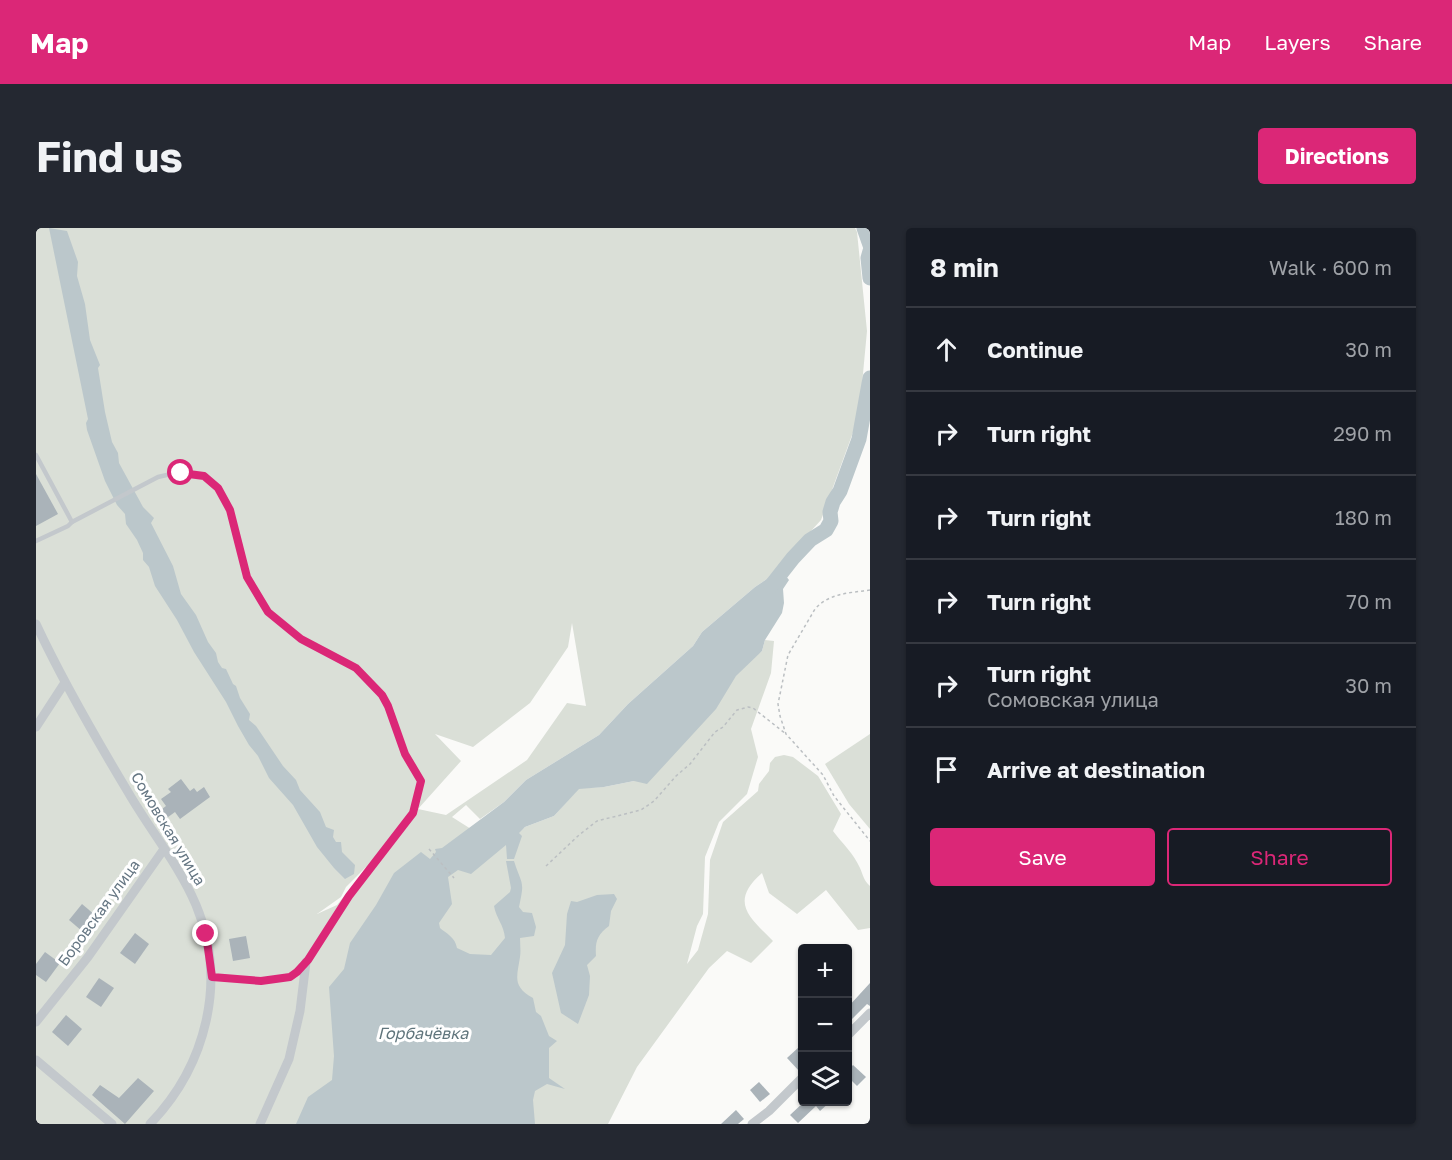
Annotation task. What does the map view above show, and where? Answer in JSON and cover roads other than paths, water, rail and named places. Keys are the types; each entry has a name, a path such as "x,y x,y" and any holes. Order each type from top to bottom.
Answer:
{"street":[{"name":"Сомовская улица","path":"36,624 64,684 186,884 201,920 209,951 212,977 208,1020 199,1046 169,1103 150,1124"},
{"path":"36,727 64,684"},
{"name":"Боровская улица","path":"36,1022 88,957 164,849"},
{"path":"260,1124 289,1059 300,1011 306,962"},
{"path":"852,1031 870,1013"},
{"path":"36,1060 112,1124"},
{"path":"752,1124 769,1111 798,1082"}],"lane":[{"path":"36,456 72,522"},
{"path":"36,541 158,477 181,473 204,476 213,481 227,502 247,577 268,612 289,630 322,651 346,662 370,681 388,706 405,754 421,781 413,813 349,896 297,972 290,977 261,981 212,977"}],"water":[{"path":"49,228 67,231 78,262 77,276 85,304 90,340 100,365 98,368 105,412 119,463 143,507 154,518 151,523 173,566 181,594 196,615 208,642 216,653 218,662 222,668 226,669 236,686 250,714 249,720 256,726 283,766 296,780 300,790 320,812 326,827 334,830 333,837 336,842 341,842 342,852 355,865 354,874 345,879 317,847 293,805 269,778 258,756 249,745 226,702 155,586 137,540 126,524 125,514 117,505 105,481 87,430 88,419"},
{"name":"Горбачёвка","path":"779,567 789,580 783,589 782,613 765,640 762,651 736,676 716,709 647,784 634,781 579,789 554,816 525,827 519,833 522,836 514,859 507,859 506,845 471,874 458,870 448,877 452,904 439,923 440,928 453,938 457,948 470,954 491,955 505,938 494,906 510,892 506,861 514,861 521,879 522,892 519,907 523,912 532,913 536,927 534,936 520,938 519,985 526,994 533,998 536,1012 541,1016 549,1036 557,1041 549,1048 549,1078 565,1089 547,1084 535,1091 533,1100 535,1124 296,1124 308,1097 332,1080 334,1056 329,987 344,969 350,943 394,873 421,852 430,859 436,852 435,849 442,848 504,802 526,780 599,735 628,704 693,646 702,632"},
{"path":"614,894 617,899 611,911 609,926 599,936 596,956 587,965 590,976 589,995 578,1024 561,1013 552,973 565,945 567,914 571,901 577,902 597,895"}],"waterway":[{"path":"864,228 870,245"},
{"path":"870,251 868,258 870,278"},
{"path":"771,586 793,558 810,540 826,530 831,521 830,512 833,502 840,491 859,439 870,378"}]}
